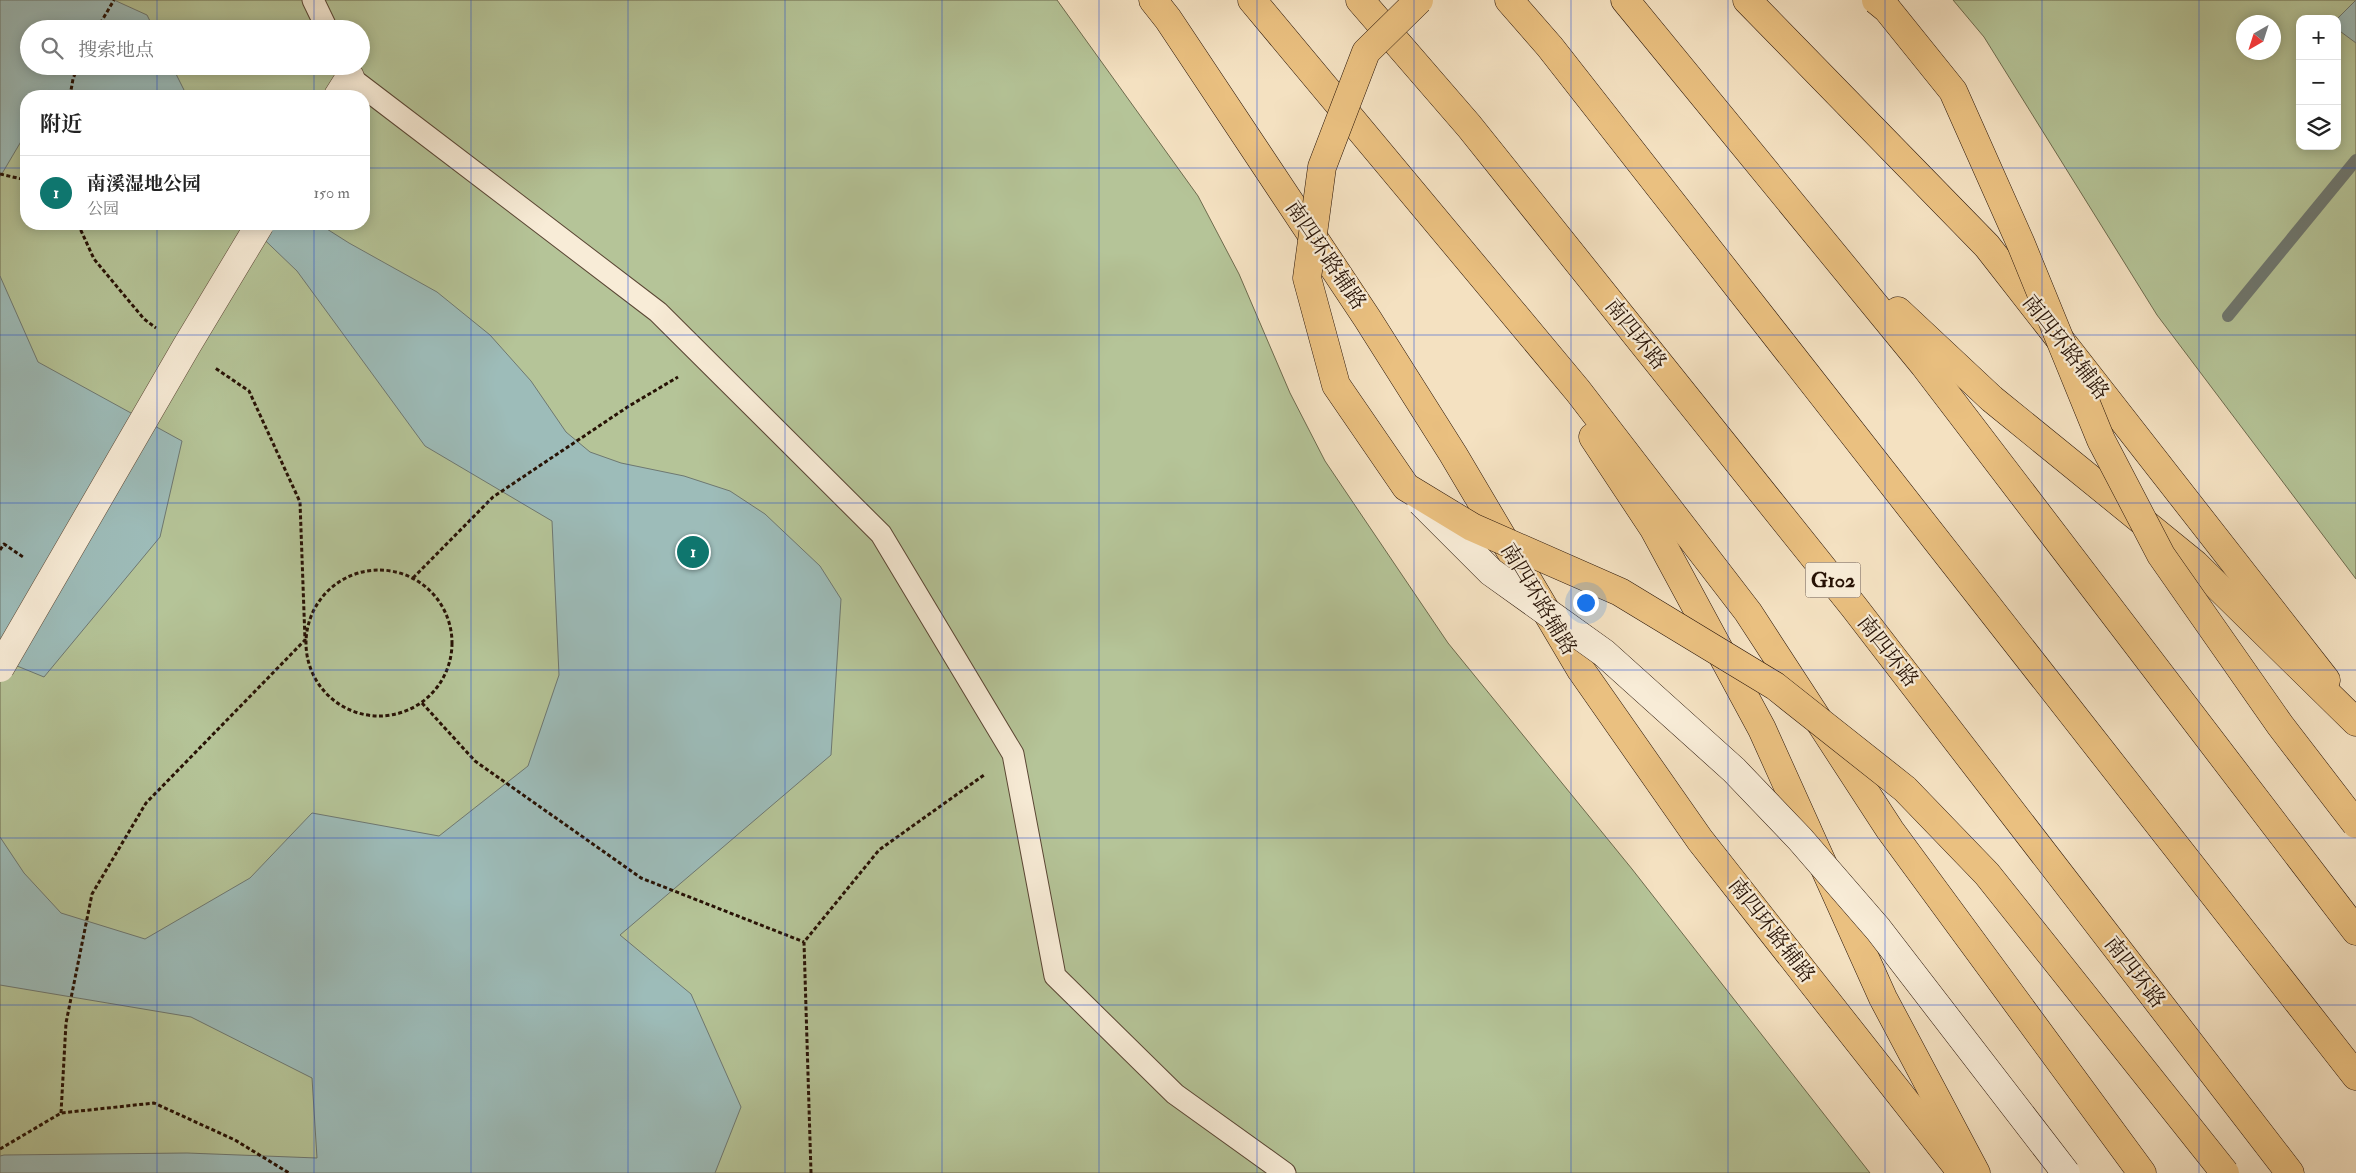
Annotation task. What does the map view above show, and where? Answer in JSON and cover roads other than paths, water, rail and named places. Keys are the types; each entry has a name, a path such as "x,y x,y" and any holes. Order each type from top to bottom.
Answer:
{"main road":[{"name":"南四环路辅路","path":"1153,0 1168,19 1368,318 1458,463 1581,670 1700,840 1962,1173"},
{"path":"1252,0 1578,391 1748,612 1890,830 2142,1173"},
{"name":"南四环路","path":"1360,0 1469,126 1854,607 2290,1173"},
{"path":"1419,0 1366,52 1322,167 1307,278 1336,384 1406,487 1472,527 1628,597 1775,686 1905,789 1987,874 2225,1173"},
{"path":"1508,0 1550,47 2356,1076"},
{"path":"1626,0 1924,365 2356,931"},
{"name":"南四环路辅路","path":"1746,0 1987,246 2356,720"},
{"path":"1876,0 1887,9 1953,91 2021,244 2102,440 2161,555 2280,725 2356,824"},
{"path":"1820,236 1992,400 2195,564 2356,720"},
{"path":"1499,296 1654,529 1762,729 1883,998 1976,1173"}],"street":[{"path":"0,668 186,347 256,230"},
{"path":"1406,487 1491,572 1604,653 1747,784 1800,839 1878,929 2066,1173"}],"lane":[{"path":"313,0 323,20"},
{"path":"344,80 358,90"},
{"path":"370,99 658,312 881,534 1013,754 1055,976 1175,1094 1285,1173"}],"water":[{"path":"0,0 114,0 147,15 150,20 20,20 20,75 176,75 184,90 20,90 20,143 0,177"},
{"path":"2356,0 2356,43 2341,32 2341,15"},
{"path":"254,230 328,230 437,292 490,335 531,381 566,432 590,452 621,463 684,476 730,491 765,514 820,566 841,599 831,755 620,935 691,994 741,1107 715,1173 0,1173 0,1156 4,1155 187,1153 317,1158 312,1078 191,1017 0,985 0,837 24,873 61,913 145,939 250,878 312,813 439,836 528,766 559,675 552,521 425,446 297,271"},
{"path":"0,276 38,362 182,441 160,537 44,677 0,659"}],"waterway":[{"path":"2228,316 2356,160"}],"place":[{"name":"南溪湿地公园","path":"693,552"}]}
